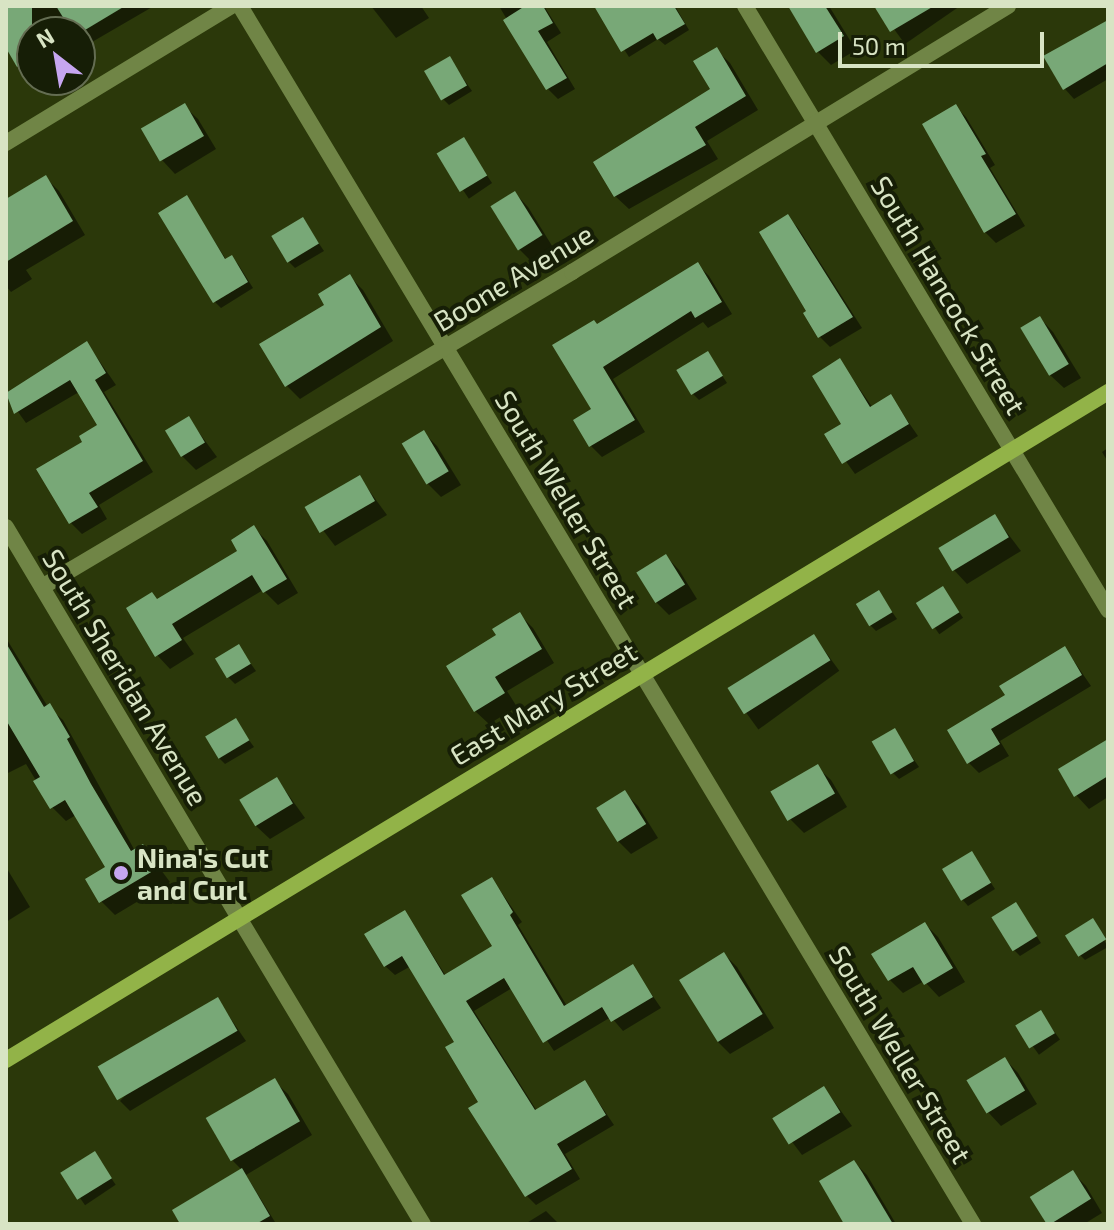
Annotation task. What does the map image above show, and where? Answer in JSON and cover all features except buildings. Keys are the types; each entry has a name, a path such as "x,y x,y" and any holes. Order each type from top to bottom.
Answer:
{"main road":[{"name":"East Mary Street","path":"6,1060 1108,392"}],"street":[{"path":"6,143 231,6"},
{"name":"South Weller Street","path":"240,6 973,1224"},
{"name":"South Hancock Street","path":"745,6 1108,610"},
{"name":"Boone Avenue","path":"42,587 1008,6"},
{"name":"South Sheridan Avenue","path":"6,527 423,1224"}],"place":[{"name":"Nina's Cut and Curl","path":"121,873"}]}
